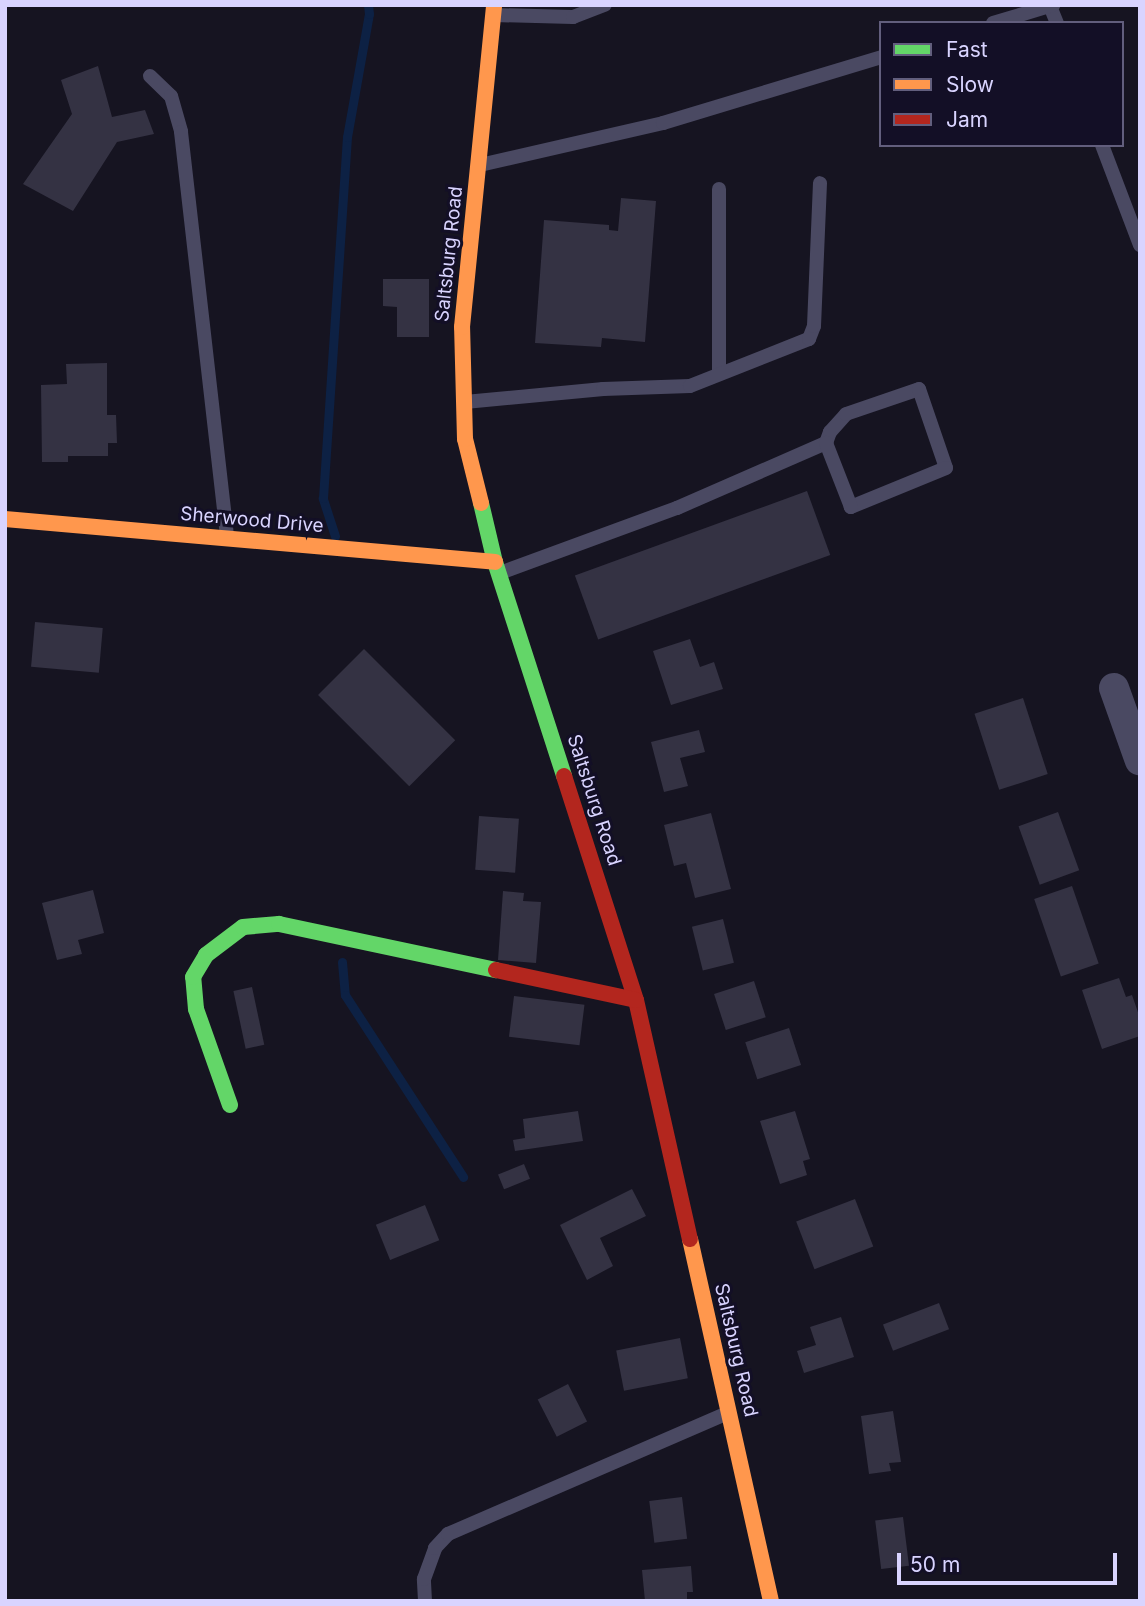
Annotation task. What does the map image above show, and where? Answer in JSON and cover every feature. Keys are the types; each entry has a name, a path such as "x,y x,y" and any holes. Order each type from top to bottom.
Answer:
{"main road":[{"name":"Saltsburg Road","path":"493,10 462,327 465,439 497,568 636,1000 771,1601"},
{"name":"Sherwood Drive","path":"5,519 497,568"},
{"path":"230,1105 196,1009 193,977 206,955 243,927 279,924 636,1000"}],"street":[{"path":"1114,688 1140,761"}],"lane":[{"path":"493,10 573,17 605,5"},
{"path":"1000,21 1052,6"},
{"path":"479,166 663,123 879,58"},
{"path":"150,76 171,96 181,132 227,539"},
{"path":"1103,147 1140,245"},
{"path":"464,402 603,389 690,386 809,339 814,326 820,183"},
{"path":"719,189 719,374"},
{"path":"497,568 677,508 826,443 830,432 846,414 919,389 946,468 851,507 826,443"},
{"path":"425,1601 424,1579 435,1548 448,1534 729,1413"}],"building":[{"path":"98,66 112,117 145,110 154,134 117,142 73,211 23,184 72,114 61,80"},
{"path":"621,198 656,201 645,342 602,338 601,347 535,343 544,220 609,225 609,230 618,231"},
{"path":"383,279 429,279 429,337 397,337 397,307 383,306"},
{"path":"107,363 107,415 116,415 117,443 108,443 108,456 68,456 68,462 42,462 41,385 67,384 66,364"},
{"path":"807,491 830,555 598,639 575,575"},
{"path":"35,622 103,628 99,673 31,667"},
{"path":"690,639 700,667 714,662 723,689 671,705 653,651"},
{"path":"364,649 455,740 409,786 318,695"},
{"path":"1023,698 1048,774 999,790 974,714"},
{"path":"699,730 705,752 680,758 688,786 664,792 651,742"},
{"path":"1058,812 1079,870 1040,885 1019,826"},
{"path":"711,813 731,889 695,898 686,863 674,866 664,825"},
{"path":"479,816 519,819 515,873 475,870"},
{"path":"1072,886 1099,964 1061,977 1034,899"},
{"path":"93,890 104,933 78,940 82,954 57,960 42,903"},
{"path":"503,891 524,893 523,901 541,902 536,963 498,960"},
{"path":"723,919 734,963 703,970 692,927"},
{"path":"1119,978 1126,997 1132,995 1140,1018 1140,1036 1102,1049 1082,990"},
{"path":"754,981 766,1017 726,1030 714,994"},
{"path":"252,987 264,1045 246,1049 233,991"},
{"path":"514,996 584,1005 579,1045 509,1037"},
{"path":"789,1028 801,1065 757,1079 745,1042"},
{"path":"578,1111 583,1141 515,1151 513,1140 525,1138 523,1119"},
{"path":"795,1111 810,1159 803,1161 807,1175 780,1184 760,1121"},
{"path":"524,1164 530,1179 504,1189 498,1174"},
{"path":"632,1189 646,1216 600,1238 613,1266 587,1280 560,1225"},
{"path":"855,1199 873,1247 814,1269 796,1222"},
{"path":"425,1205 439,1240 390,1260 376,1225"},
{"path":"939,1303 949,1329 893,1351 883,1325"},
{"path":"841,1317 854,1357 804,1373 797,1351 816,1345 810,1327"},
{"path":"680,1338 688,1378 624,1391 616,1350"},
{"path":"568,1384 587,1421 557,1437 538,1399"},
{"path":"893,1411 901,1462 889,1463 891,1471 869,1474 861,1416"},
{"path":"682,1497 687,1539 654,1543 649,1501"},
{"path":"903,1517 909,1566 881,1569 875,1520"},
{"path":"691,1566 693,1592 687,1592 687,1601 645,1601 642,1570"}],"waterway":[{"path":"335,536 323,498 347,137 369,14 368,5"},
{"path":"342,962 345,995 463,1177"}],"traffic: fast":[{"path":"481,503 495,562 564,776"},
{"path":"230,1105 196,1009 193,977 206,955 243,927 279,924 496,970"}],"traffic: slow":[{"path":"481,503 465,439 462,327 494,5"},
{"path":"5,519 495,562"},
{"path":"690,1239 771,1601"}],"traffic: jam":[{"path":"564,776 636,1000 690,1239"},
{"path":"496,970 636,1000"}]}
